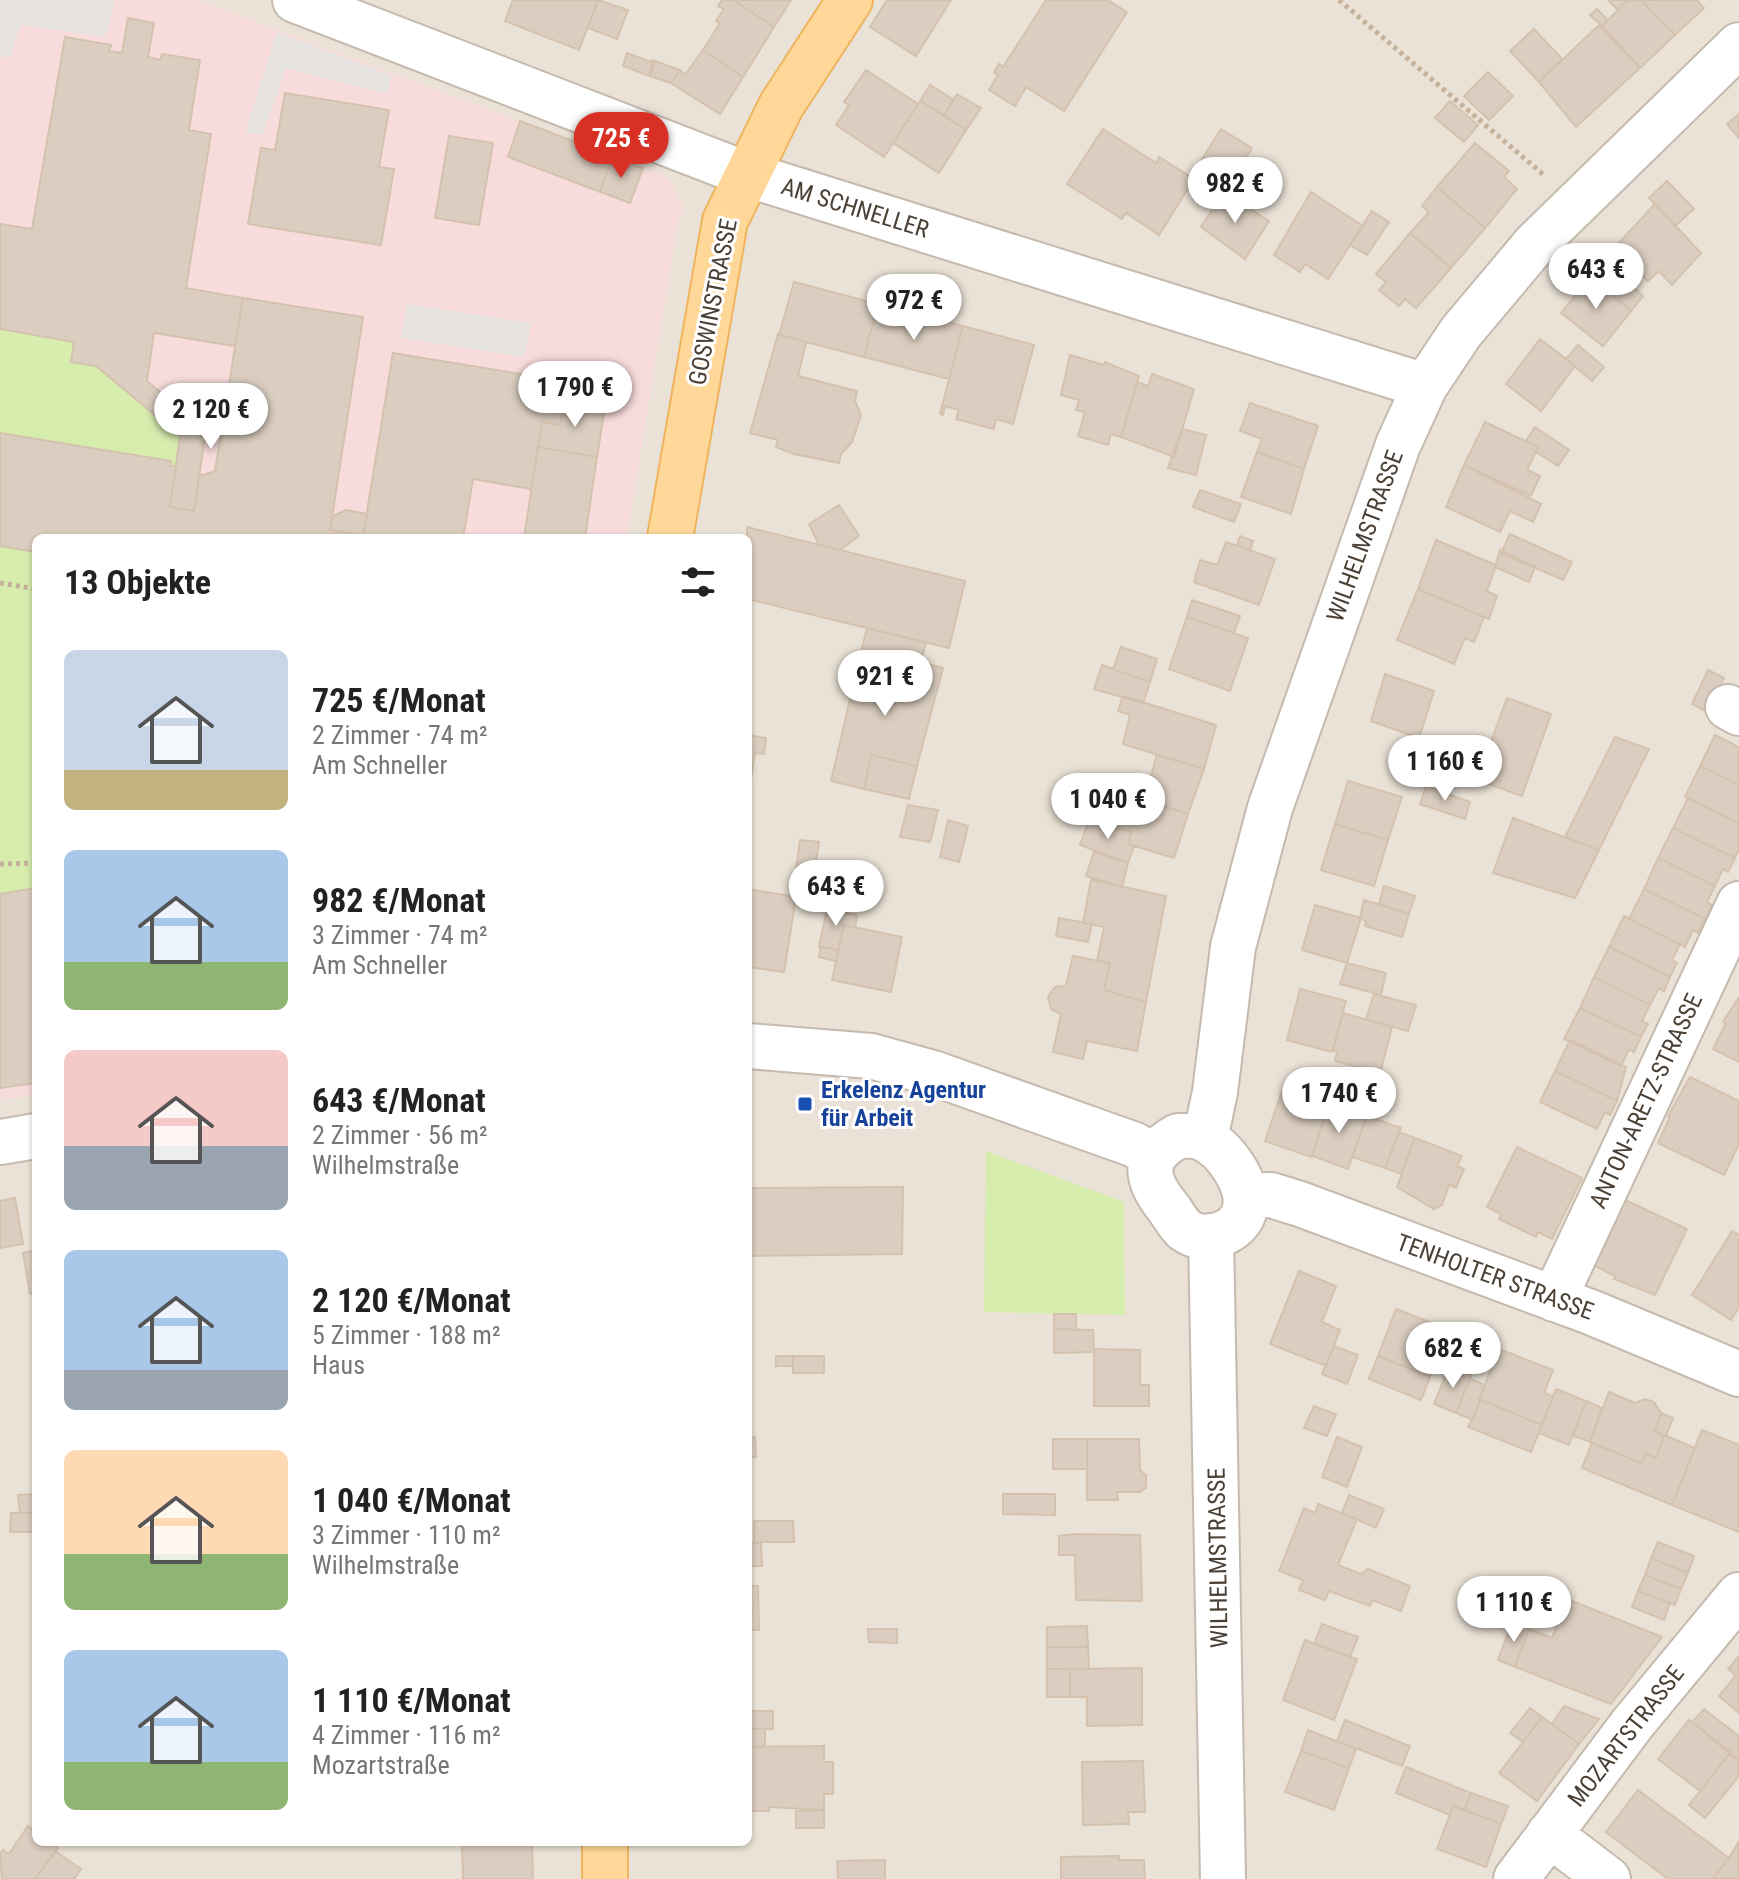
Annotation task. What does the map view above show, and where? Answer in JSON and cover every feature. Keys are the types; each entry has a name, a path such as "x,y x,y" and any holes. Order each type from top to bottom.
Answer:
{"main road":[{"name":"GOSWINSTRASSE","path":"671,534 725,221 781,106 850,0"},
{"path":"605,1846 605,1879"}],"street":[{"name":"AM SCHNELLER","path":"295,0 746,174 1425,386"},
{"name":"WILHELMSTRASSE","path":"1205,1139 1215,1092 1233,947 1270,808 1398,445 1425,386 1461,332 1576,202 1739,45"},
{"name":"ANTON-ARETZ-STRASSE","path":"1554,1299 1739,904"},
{"path":"752,1046 871,1056 923,1070 1135,1145 1153,1157"},
{"path":"1178,1136 1205,1139 1220,1152 1243,1184 1246,1196 1245,1212 1237,1225 1211,1236 1186,1230 1154,1191 1150,1174 1153,1157 1163,1145 1178,1136"},
{"path":"0,1142 32,1137"},
{"name":"TENHOLTER STRASSE","path":"1246,1196 1271,1195 1300,1204 1554,1299 1739,1374"},
{"name":"WILHELMSTRASSE","path":"1211,1236 1223,1879"},
{"name":"MOZARTSTRASSE","path":"1516,1879 1633,1723 1739,1595"},
{"path":"1549,1834 1608,1879"}],"path":[{"path":"1339,0 1576,202"},
{"path":"0,583 32,588"},
{"path":"0,864 32,863"}],"shaded area":[{"path":"0,0 1739,0 1739,1879 0,1879"},
{"path":"0,0 198,0 668,177 684,208 678,222 628,534 32,534 32,1096 0,1100"},
{"path":"0,0 115,0 105,37 21,25 9,59 0,56"},
{"path":"277,32 391,75 388,94 286,68 263,134 245,133"},
{"path":"407,304 531,323 525,357 401,338"}],"green space":[{"path":"0,329 74,342 71,362 96,366 180,436 176,467 170,466 170,461 0,433"},
{"path":"0,546 32,551 32,889 0,894"},
{"path":"986,1151 1124,1202 1125,1315 984,1312"}],"building":[{"path":"513,0 598,0 579,50 505,21"},
{"path":"598,0 628,10 617,39 588,28"},
{"path":"722,0 733,0 774,27 743,77 703,50 720,23 716,21 724,9 718,6"},
{"path":"733,0 791,0 774,27"},
{"path":"887,0 951,0 916,56 870,27"},
{"path":"1046,0 1108,0 1127,12 1064,111 1026,87 1015,106 989,90 998,75 994,72 999,64 1003,67"},
{"path":"1608,0 1628,0 1618,10"},
{"path":"1628,0 1641,0 1675,35 1640,68 1602,26"},
{"path":"1641,0 1697,0 1704,8 1675,35"},
{"path":"1597,9 1608,20 1602,26 1590,15"},
{"path":"128,18 154,23 148,57 160,60 162,54 200,60 189,130 211,134 186,288 243,298 235,346 154,333 147,381 206,430 194,511 170,507 180,436 96,366 71,362 74,342 0,329 0,224 32,229 65,37 111,45 109,51 122,53"},
{"path":"1599,25 1640,68 1576,127 1539,82"},
{"path":"1534,29 1562,59 1539,82 1510,51"},
{"path":"703,50 743,77 720,114 671,83 680,70 685,75"},
{"path":"627,53 654,63 650,76 623,66"},
{"path":"652,60 680,70 671,83 650,76"},
{"path":"866,70 918,104 884,157 836,125 849,105 844,102"},
{"path":"1488,72 1513,96 1489,120 1464,96"},
{"path":"930,85 954,100 944,115 920,101"},
{"path":"285,93 389,110 379,167 394,169 381,245 248,224 261,148 275,150"},
{"path":"957,94 981,108 966,130 944,115"},
{"path":"920,101 966,130 939,173 893,143"},
{"path":"1450,101 1478,125 1464,142 1435,118"},
{"path":"1739,114 1739,138 1727,124"},
{"path":"520,121 613,156 600,192 508,157"},
{"path":"1103,129 1156,163 1159,157 1194,179 1159,235 1126,213 1122,219 1067,184"},
{"path":"1221,129 1252,148 1232,179 1202,159"},
{"path":"449,136 493,143 479,225 435,218"},
{"path":"1475,143 1509,171 1504,177 1517,189 1485,228 1437,187"},
{"path":"613,156 643,168 630,203 600,192"},
{"path":"1667,181 1694,209 1675,226 1649,198"},
{"path":"1437,187 1485,228 1451,268 1410,233 1429,212 1422,206"},
{"path":"1224,192 1269,221 1245,259 1201,227"},
{"path":"1311,192 1363,226 1328,279 1305,264 1300,272 1274,255"},
{"path":"1655,204 1701,253 1672,285 1659,271 1648,281 1615,247"},
{"path":"1372,211 1389,222 1367,255 1350,245"},
{"path":"1410,233 1451,268 1416,308 1405,299 1399,306 1379,290 1386,282 1376,274"},
{"path":"1617,271 1643,296 1631,311 1604,287"},
{"path":"1591,276 1631,311 1603,346 1561,313"},
{"path":"794,282 878,304 864,357 779,335"},
{"path":"243,298 363,317 330,530 354,534 32,534 32,551 0,546 0,433 171,461 170,466 176,466 170,507 194,511 199,476 215,471"},
{"path":"878,304 963,326 949,379 864,357"},
{"path":"963,326 1034,345 1013,424 996,419 994,429 956,419 959,410 945,406 943,415 940,414"},
{"path":"778,334 806,342 798,376 857,391 855,401 861,415 852,442 841,454 839,463 794,454 776,447 778,440 750,433"},
{"path":"1540,339 1575,366 1541,411 1506,384"},
{"path":"1578,345 1604,367 1592,381 1566,359"},
{"path":"393,353 545,378 547,364 569,367 560,425 542,422 531,489 473,479 464,534 363,534"},
{"path":"1070,355 1104,365 1105,362 1139,376 1121,437 1111,434 1108,445 1078,436 1085,412 1076,410 1079,400 1061,395"},
{"path":"1152,374 1194,389 1174,457 1121,437 1137,382 1148,386"},
{"path":"565,395 578,397 577,403 605,407 597,457 538,447 542,422 560,425"},
{"path":"1250,403 1318,426 1304,469 1257,452 1262,439 1240,431"},
{"path":"1485,422 1538,447 1527,470 1540,476 1531,496 1464,465"},
{"path":"1535,427 1569,450 1558,466 1536,452 1538,447 1526,441"},
{"path":"1182,429 1206,435 1196,475 1168,468"},
{"path":"538,447 597,457 586,534 525,534"},
{"path":"1257,452 1304,469 1291,514 1241,497"},
{"path":"1464,465 1541,504 1533,522 1510,511 1500,532 1446,507"},
{"path":"1200,490 1241,504 1234,522 1193,507"},
{"path":"839,505 859,536 840,550 819,545 809,524"},
{"path":"346,510 367,514 363,534 330,530 333,516"},
{"path":"747,527 965,581 949,648 752,600 752,534 747,534"},
{"path":"1510,534 1572,562 1563,580 1501,553"},
{"path":"1240,536 1253,541 1250,550 1237,545"},
{"path":"1436,540 1496,565 1487,591 1497,596 1489,619 1418,589"},
{"path":"1226,542 1275,559 1259,605 1194,582 1200,560 1217,565"},
{"path":"1500,550 1535,567 1529,582 1495,567"},
{"path":"1418,589 1484,617 1474,642 1465,638 1454,664 1397,640"},
{"path":"1192,600 1240,616 1234,633 1187,617"},
{"path":"1187,617 1248,638 1230,691 1169,669"},
{"path":"867,628 926,643 918,671 860,657"},
{"path":"1121,647 1157,659 1150,682 1113,669"},
{"path":"860,657 918,671 920,662 943,668 917,766 871,755 864,789 831,781"},
{"path":"1102,665 1150,682 1143,703 1094,689"},
{"path":"1708,670 1724,678 1707,712 1692,704"},
{"path":"1385,674 1434,691 1419,738 1371,721"},
{"path":"1123,696 1216,725 1204,769 1123,744 1130,715 1118,711"},
{"path":"1507,698 1551,714 1522,796 1477,780"},
{"path":"1715,735 1739,747 1739,785 1700,766"},
{"path":"752,736 766,738 764,754 755,753 752,773"},
{"path":"1615,737 1649,749 1599,850 1565,837"},
{"path":"871,755 917,766 909,799 864,789"},
{"path":"1157,755 1204,769 1188,814 1144,799"},
{"path":"1700,766 1739,785 1739,823 1685,797"},
{"path":"1348,781 1402,797 1388,840 1335,824"},
{"path":"1426,786 1470,802 1465,819 1420,804"},
{"path":"1121,794 1188,814 1174,858 1128,844 1131,832 1110,827"},
{"path":"1688,798 1739,823 1739,849 1735,858 1673,828"},
{"path":"908,805 938,810 930,842 900,837"},
{"path":"1513,818 1599,850 1575,898 1493,873"},
{"path":"948,820 968,826 959,862 940,857"},
{"path":"1089,820 1131,832 1128,844 1134,846 1128,863 1080,845"},
{"path":"1335,824 1388,840 1374,886 1321,870"},
{"path":"1673,828 1735,858 1728,872 1723,869 1715,886 1658,858"},
{"path":"800,840 819,842 813,879 795,876"},
{"path":"1094,852 1128,863 1122,887 1086,876"},
{"path":"1658,858 1715,886 1707,902 1712,905 1705,919 1644,889"},
{"path":"1091,880 1166,896 1146,1002 1104,990 1110,963 1097,961 1104,927 1083,923"},
{"path":"1384,886 1415,896 1409,914 1379,904"},
{"path":"32,889 32,1084 0,1088 0,894"},
{"path":"1644,889 1705,919 1698,933 1693,930 1685,947 1629,919"},
{"path":"752,890 796,897 784,972 752,968"},
{"path":"1364,900 1409,914 1402,937 1365,926 1366,922 1360,917"},
{"path":"1315,905 1361,918 1347,963 1302,950"},
{"path":"827,909 857,915 855,928 844,925 838,950 819,947"},
{"path":"1624,916 1680,944 1672,960 1677,963 1670,977 1609,947"},
{"path":"1059,918 1092,924 1088,942 1056,936"},
{"path":"844,925 902,937 891,992 832,980"},
{"path":"821,947 838,950 836,961 819,957"},
{"path":"1609,947 1670,977 1664,991 1659,988 1650,1005 1594,977"},
{"path":"1073,956 1110,963 1104,990 1146,1002 1137,1051 1087,1041 1083,1059 1053,1052 1061,1014 1051,1009 1048,997 1055,987 1066,986"},
{"path":"1347,963 1386,973 1381,995 1340,984"},
{"path":"1594,977 1650,1005 1642,1021 1648,1024 1641,1037 1580,1008"},
{"path":"1300,989 1346,1001 1332,1052 1287,1040"},
{"path":"1374,994 1416,1005 1408,1031 1366,1019"},
{"path":"1739,997 1739,1062 1713,1049 1726,1023 1723,1022"},
{"path":"1580,1008 1641,1037 1634,1052 1629,1049 1621,1066 1564,1039"},
{"path":"1343,1013 1392,1027 1380,1073 1335,1061 1337,1052 1333,1050"},
{"path":"1570,1040 1626,1067 1617,1101 1555,1071"},
{"path":"1555,1071 1617,1101 1610,1115 1605,1112 1597,1129 1540,1102"},
{"path":"1690,1077 1739,1101 1739,1144 1724,1175 1658,1143 1668,1116"},
{"path":"1282,1091 1329,1107 1311,1157 1265,1141"},
{"path":"1329,1101 1367,1115 1348,1169 1312,1156"},
{"path":"1367,1116 1401,1128 1385,1168 1352,1157"},
{"path":"1399,1132 1415,1138 1401,1174 1385,1168"},
{"path":"1415,1138 1462,1156 1457,1166 1464,1169 1456,1188 1449,1185 1442,1205 1434,1209 1397,1187"},
{"path":"1517,1147 1582,1178 1552,1239 1538,1232 1536,1237 1499,1219 1501,1214 1487,1207"},
{"path":"903,1187 902,1254 752,1256 752,1188"},
{"path":"15,1198 23,1244 0,1248 0,1201"},
{"path":"1621,1198 1687,1229 1655,1295 1614,1279 1615,1276 1589,1263"},
{"path":"1732,1231 1739,1235 1739,1307 1731,1320 1692,1295"},
{"path":"32,1251 32,1294 30,1294 23,1253"},
{"path":"1299,1271 1336,1286 1322,1322 1340,1330 1326,1366 1270,1344"},
{"path":"1396,1309 1448,1329 1430,1377 1378,1356"},
{"path":"1054,1314 1076,1314 1076,1330 1054,1329"},
{"path":"1054,1329 1093,1330 1094,1352 1054,1353"},
{"path":"1334,1346 1358,1355 1347,1384 1322,1374"},
{"path":"1094,1349 1140,1350 1140,1385 1149,1385 1149,1406 1094,1406"},
{"path":"1499,1349 1553,1370 1544,1393 1553,1396 1542,1425 1479,1399"},
{"path":"776,1356 793,1356 793,1366 776,1366"},
{"path":"793,1356 824,1356 824,1373 793,1373"},
{"path":"1378,1356 1430,1377 1421,1400 1369,1379"},
{"path":"1449,1367 1471,1375 1456,1413 1434,1404"},
{"path":"1470,1379 1485,1385 1473,1420 1456,1413"},
{"path":"1556,1389 1586,1401 1569,1445 1539,1433"},
{"path":"1609,1392 1635,1403 1645,1399 1654,1402 1661,1413 1655,1431 1664,1435 1656,1458 1646,1454 1641,1463 1590,1442"},
{"path":"1481,1400 1542,1425 1531,1452 1468,1427"},
{"path":"1586,1401 1602,1408 1590,1442 1573,1436"},
{"path":"1314,1406 1336,1414 1327,1436 1304,1428"},
{"path":"1661,1413 1673,1418 1666,1436 1655,1431"},
{"path":"1702,1430 1739,1445 1739,1532 1672,1505"},
{"path":"1664,1435 1695,1448 1672,1505 1582,1468 1592,1443 1641,1463 1646,1454 1656,1458"},
{"path":"752,1437 755,1437 756,1457 752,1457"},
{"path":"1337,1437 1362,1447 1347,1487 1322,1477"},
{"path":"1053,1439 1087,1439 1087,1469 1053,1469"},
{"path":"1087,1439 1139,1439 1140,1470 1146,1475 1146,1488 1140,1492 1117,1492 1118,1500 1087,1500"},
{"path":"32,1494 32,1513 20,1513 18,1495"},
{"path":"1003,1494 1055,1494 1055,1515 1003,1514"},
{"path":"1349,1495 1384,1509 1376,1528 1342,1513"},
{"path":"1318,1504 1357,1519 1338,1565 1361,1574 1368,1569 1410,1586 1401,1611 1372,1600 1370,1606 1329,1591 1325,1600 1299,1590 1303,1580 1279,1571 1304,1508 1315,1513"},
{"path":"11,1513 32,1513 32,1532 10,1532"},
{"path":"754,1521 793,1521 794,1542 754,1542"},
{"path":"1140,1535 1142,1601 1076,1600 1075,1555 1059,1555 1059,1536"},
{"path":"1658,1542 1694,1556 1688,1573 1651,1558"},
{"path":"752,1543 761,1543 762,1566 752,1566"},
{"path":"1651,1558 1688,1573 1681,1589 1645,1575"},
{"path":"1645,1575 1681,1589 1675,1605 1638,1591"},
{"path":"752,1586 758,1586 759,1630 752,1630"},
{"path":"1638,1591 1670,1603 1664,1620 1632,1607"},
{"path":"1567,1599 1662,1637 1611,1704 1515,1667 1529,1629 1552,1638"},
{"path":"1512,1622 1529,1629 1515,1667 1498,1660"},
{"path":"1322,1624 1358,1637 1350,1657 1314,1644"},
{"path":"1087,1626 1088,1647 1047,1647 1047,1627"},
{"path":"868,1629 897,1629 897,1643 869,1642"},
{"path":"1305,1640 1357,1659 1334,1720 1283,1700"},
{"path":"1047,1647 1088,1647 1089,1669 1047,1669"},
{"path":"1739,1656 1739,1713 1719,1696 1736,1675 1728,1669"},
{"path":"1142,1668 1142,1725 1087,1726 1087,1697 1070,1697 1070,1669"},
{"path":"1047,1669 1070,1669 1070,1697 1047,1697"},
{"path":"1564,1706 1599,1719 1579,1744 1552,1724"},
{"path":"1530,1708 1542,1717 1523,1742 1510,1733"},
{"path":"1704,1709 1739,1736 1739,1761 1692,1722"},
{"path":"752,1711 773,1711 773,1729 752,1729"},
{"path":"1542,1717 1579,1744 1537,1801 1499,1773"},
{"path":"1345,1720 1410,1746 1402,1766 1337,1741"},
{"path":"1689,1720 1731,1752 1700,1791 1658,1759"},
{"path":"752,1729 765,1729 765,1747 752,1747"},
{"path":"1308,1730 1356,1749 1349,1768 1301,1751"},
{"path":"824,1746 824,1762 833,1762 833,1794 824,1794 824,1810 769,1807 769,1811 752,1811 752,1747"},
{"path":"1301,1751 1349,1768 1334,1810 1285,1792"},
{"path":"1729,1754 1739,1761 1739,1776 1705,1818 1689,1805"},
{"path":"1143,1761 1145,1812 1128,1812 1129,1824 1083,1825 1082,1762"},
{"path":"1406,1767 1471,1793 1465,1810 1453,1806 1450,1815 1396,1793"},
{"path":"1638,1790 1729,1858 1713,1879 1668,1879 1606,1832"},
{"path":"1471,1793 1508,1806 1501,1824 1465,1810"},
{"path":"1453,1806 1501,1824 1486,1867 1437,1849"},
{"path":"824,1810 824,1828 796,1828 796,1811"},
{"path":"28,1826 32,1829 32,1846 58,1848 35,1879 2,1879 0,1854 3,1850 9,1854"},
{"path":"1738,1843 1739,1878 1713,1879 1729,1858"},
{"path":"462,1846 532,1846 533,1879 463,1879"},
{"path":"55,1851 81,1869 74,1879 35,1879"},
{"path":"1119,1856 1119,1860 1144,1860 1145,1879 1061,1879 1061,1857"},
{"path":"885,1860 885,1879 838,1879 837,1861"}],"place":[{"name":"Erkelenz Agentur für Arbeit","path":"805,1104"}]}
